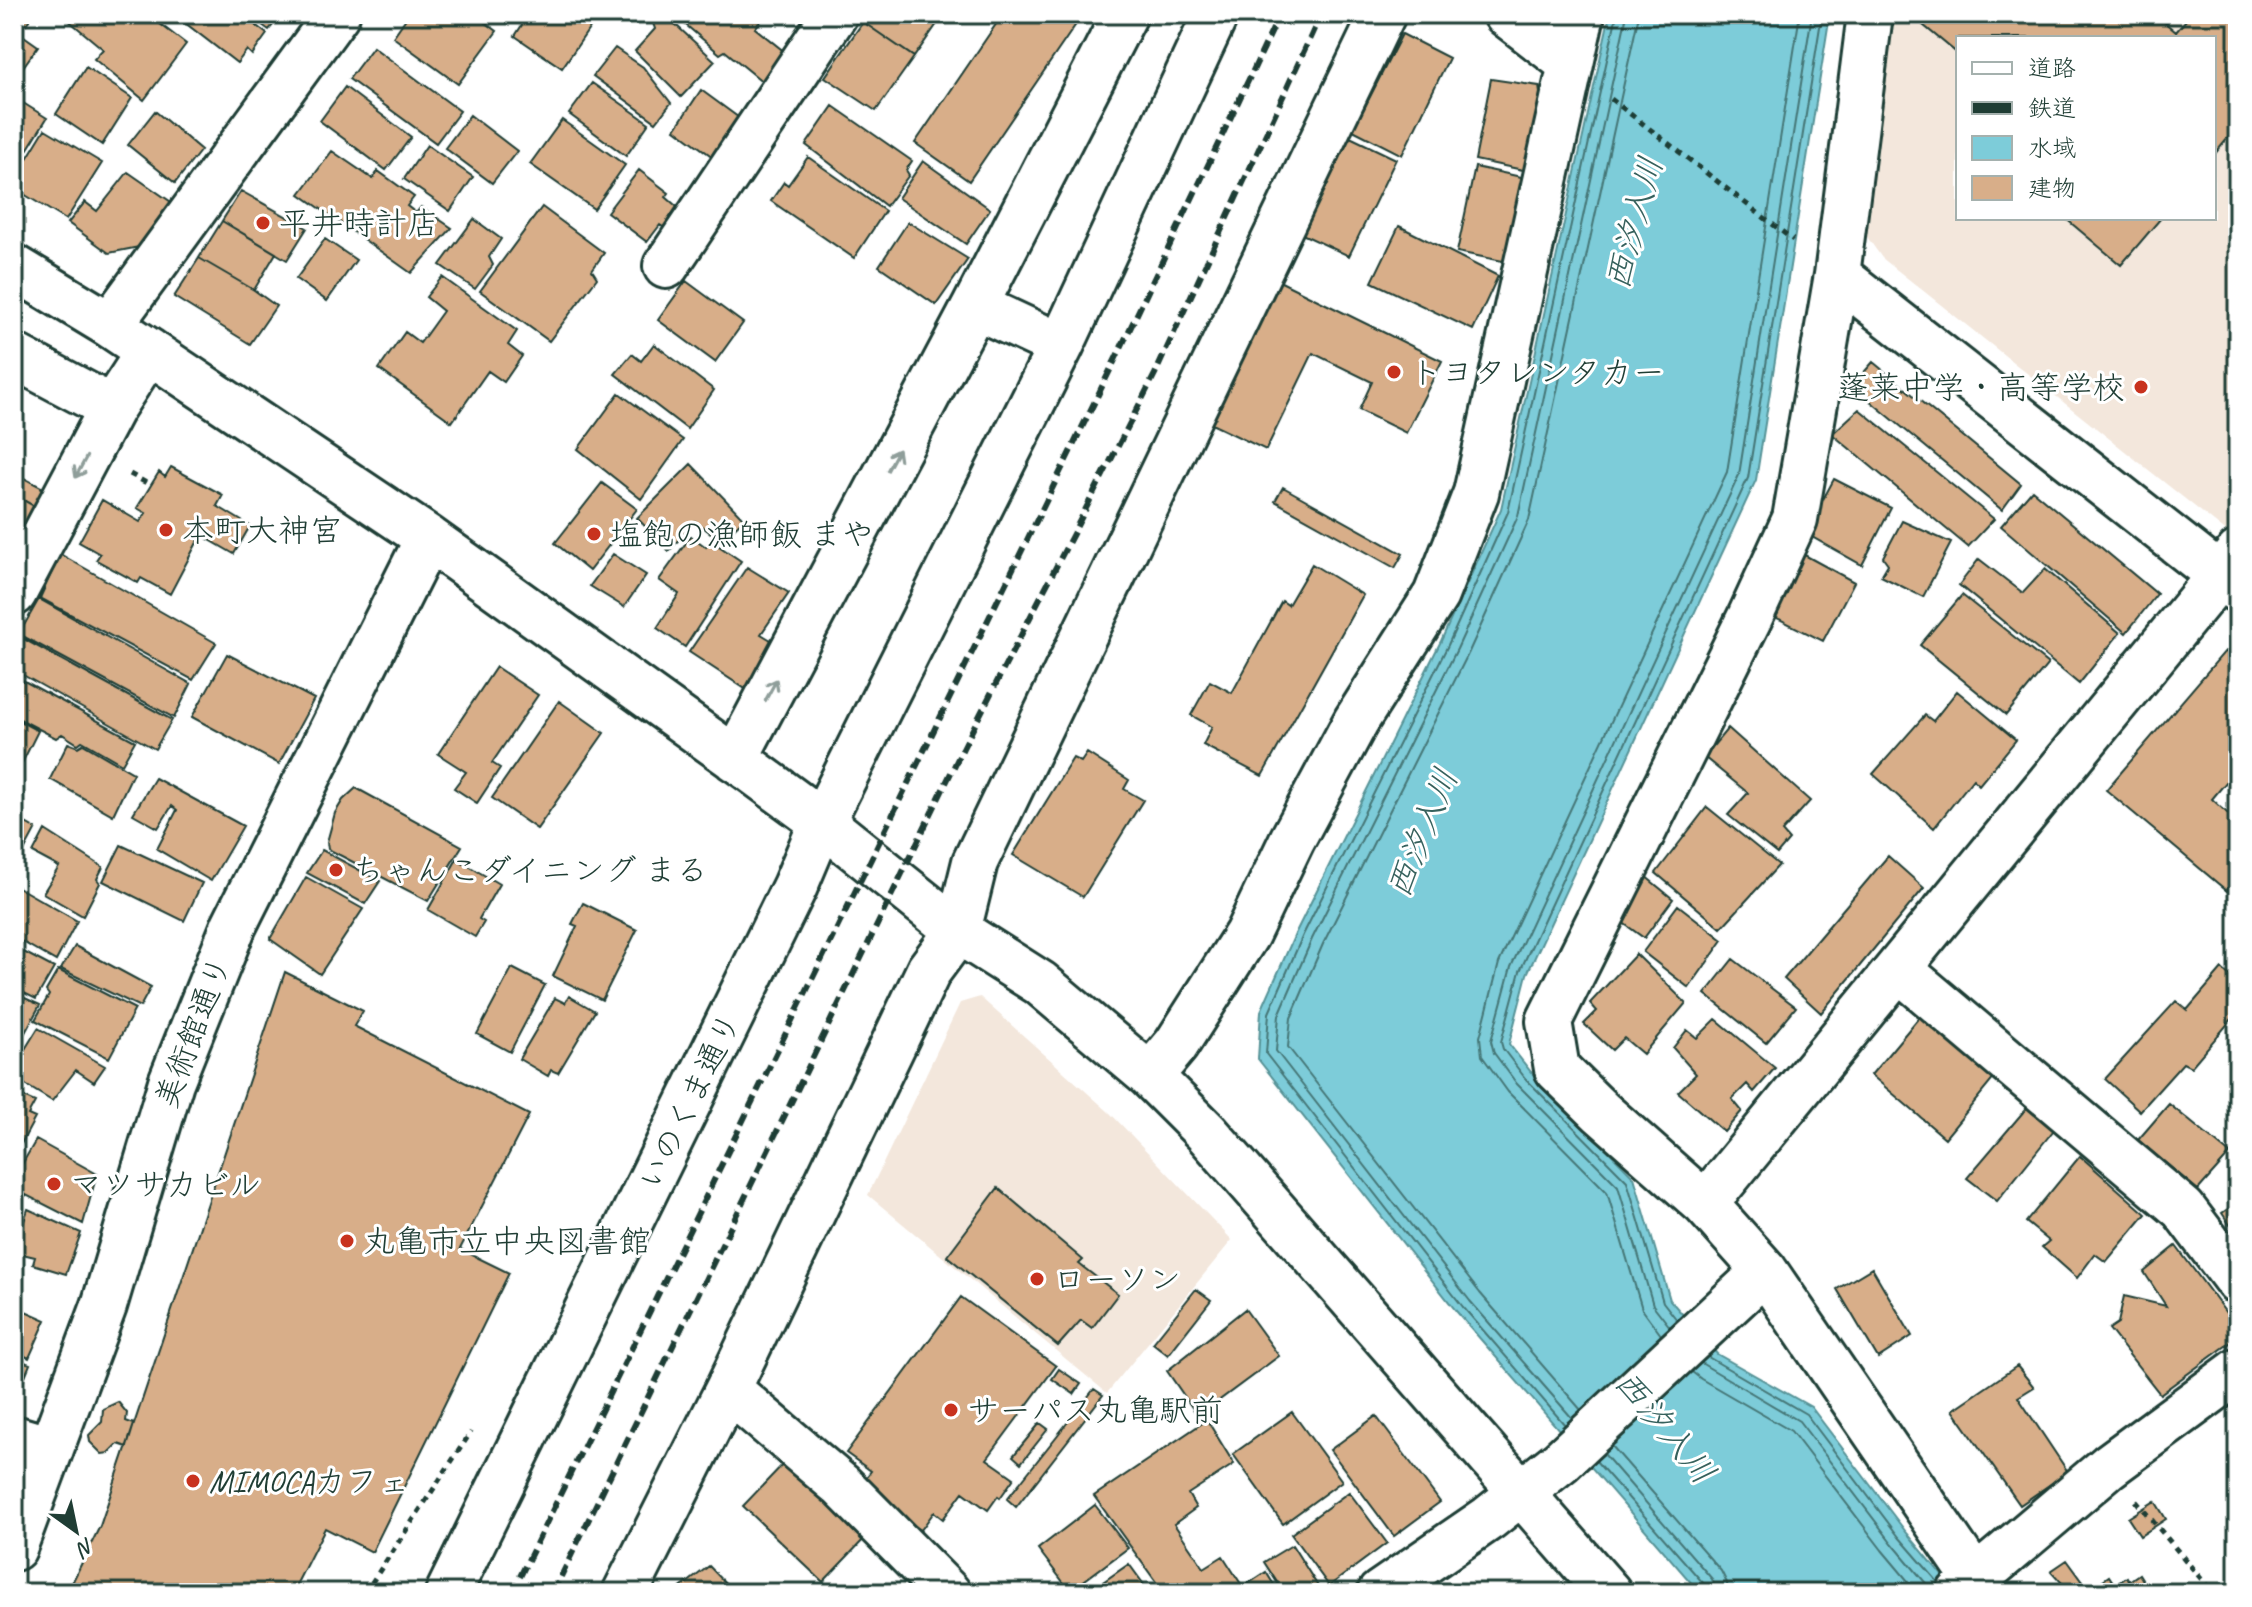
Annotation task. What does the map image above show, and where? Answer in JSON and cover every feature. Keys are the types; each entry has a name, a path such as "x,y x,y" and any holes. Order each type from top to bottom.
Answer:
{"street":[{"path":"110,325 337,14"},
{"path":"666,266 835,14"},
{"path":"735,759 975,306 1125,14"},
{"name":"いのくま通り","path":"448,1593 788,900 822,822 1061,346 1216,14"},
{"path":"625,1593 728,1389 929,970 958,931 975,862 1383,14"},
{"path":"1506,14 1571,64"},
{"path":"1150,1076 1176,1045 1247,934 1292,840 1356,721 1436,595 1476,493 1582,14"},
{"path":"1870,14 1837,275 1795,519 1750,617 1549,1021 1557,1069 1705,1204 1765,1271 1973,1588 2109,1466 2238,1371"},
{"path":"14,267 110,325 428,538 822,822 958,931 1040,983 1150,1076 1206,1132 1609,1593"},
{"path":"1705,1204 2232,572 1837,275"},
{"path":"975,306 1061,346"},
{"path":"14,593 112,408 149,351"},
{"path":"14,356 112,408"},
{"name":"美術館通り","path":"14,1548 32,1443 104,1306 171,1082 234,925 428,538"},
{"path":"1899,969 2183,1209 2238,1282"},
{"path":"1380,1593 1489,1518 1575,1449 1765,1271"},
{"path":"728,1389 842,1486 948,1593"}],"path":[{"path":"14,84 21,88"},
{"path":"1610,99 1799,245"},
{"path":"365,1593 471,1432"},
{"path":"2109,1466 2160,1533 2213,1593"}],"shaded area":[{"name":"蓬莱中学・高等学校","path":"1893,14 2238,14 2238,541 1882,258 1865,234"},
{"path":"980,997 1110,1113 1232,1240 1107,1393 868,1195 960,1003"}],"water":[{"name":"西汐入川","path":"1610,14 1830,14 1756,480 1527,974 1509,1044 1531,1072 1634,1177 1670,1300 1717,1354 1811,1407 1906,1532 1957,1593 1700,1593 1457,1312 1258,1059 1261,1011 1296,932 1441,641 1501,509"}],"building":[{"path":"14,14 34,14 26,24"},
{"path":"61,14 147,14 186,44 144,100 94,59 103,49"},
{"path":"166,14 241,14 267,34 252,55 247,50 237,63 176,16 172,18"},
{"path":"247,14 282,14 269,30"},
{"path":"409,14 474,14 497,31 458,84 393,37"},
{"path":"529,14 574,14 591,26 562,68 515,36"},
{"path":"657,14 664,14 715,61 681,97 635,51 655,29 652,20"},
{"path":"673,14 767,14 755,28 786,53 763,82 725,51 720,54"},
{"path":"868,14 944,14 914,57 863,22"},
{"path":"1003,14 1083,14 969,181 915,143"},
{"path":"1922,14 2155,14 2176,32 2191,14 2238,14 2238,126 2216,153 2216,36 1956,36 1956,52 1917,20"},
{"path":"863,22 914,57 876,111 825,77"},
{"path":"14,29 38,46 18,74 14,71"},
{"path":"1402,34 1449,58 1402,155 1353,130"},
{"path":"373,47 460,111 436,143 349,79"},
{"path":"615,48 643,67 671,103 656,122 593,76"},
{"path":"86,67 132,98 102,145 56,114"},
{"path":"1491,79 1539,86 1542,107 1528,171 1475,160"},
{"path":"592,83 649,123 626,156 569,114"},
{"path":"345,87 411,137 386,170 320,121"},
{"path":"701,90 746,123 729,135 713,157 675,129"},
{"path":"20,101 47,118 14,171 14,109"},
{"path":"833,106 912,161 906,170 909,175 886,206 806,145"},
{"path":"155,111 201,150 175,183 128,145"},
{"path":"470,115 517,151 492,183 445,148"},
{"path":"562,120 625,165 594,209 530,164"},
{"path":"45,129 102,163 66,220 14,188 14,180"},
{"path":"1350,137 1396,159 1349,256 1302,234"},
{"path":"427,145 473,177 450,211 404,179"},
{"path":"332,151 373,179 378,171 414,197 407,206 416,213 421,207 452,228 411,273 300,194"},
{"path":"808,157 885,211 854,258 771,201 784,182 788,185"},
{"path":"923,161 990,209 966,244 898,198"},
{"path":"1475,167 1526,178 1508,262 1457,252"},
{"path":"639,170 669,193 666,197 682,211 666,229 660,225 647,242 607,212"},
{"path":"128,172 174,204 139,247 109,253 68,223 85,202 97,211"},
{"path":"241,191 307,228 287,260 222,221"},
{"path":"542,207 604,253 592,270 597,278 549,341 480,291"},
{"path":"474,219 501,239 489,257 493,265 475,289 440,265"},
{"path":"2067,220 2159,220 2121,265"},
{"path":"222,221 276,253 254,290 199,258"},
{"path":"908,222 968,259 936,305 879,266"},
{"path":"1399,226 1498,276 1473,330 1372,282"},
{"path":"325,239 356,260 327,301 296,279"},
{"path":"199,258 276,306 250,344 174,297"},
{"path":"442,277 517,331 508,345 522,356 504,382 488,371 452,422 379,369 405,332 420,343 443,311 426,297"},
{"name":"トヨタレンタカー","path":"1273,278 1442,361 1406,433 1359,410 1372,382 1313,353 1266,450 1203,420"},
{"path":"686,281 743,323 715,362 658,320"},
{"path":"654,344 714,390 687,429 615,374 632,354 641,361"},
{"path":"1873,362 2021,484 2002,510 1852,386"},
{"path":"619,393 683,440 641,499 578,449"},
{"path":"1859,409 1994,519 1968,547 1832,434"},
{"path":"691,464 744,519 721,541 695,521 669,551 637,518"},
{"name":"本町大神宮","path":"171,467 223,495 217,506 250,526 234,554 201,535 170,594 141,578 138,583 96,560 100,554 79,542 102,500 140,522 146,513 137,508 159,472 165,477"},
{"path":"14,473 45,489 36,507 14,495"},
{"path":"1834,479 1891,508 1862,565 1805,533"},
{"path":"602,483 637,509 589,571 555,543"},
{"path":"1283,487 1403,554 1395,568 1275,501"},
{"path":"2032,490 2157,594 2126,633 2001,526"},
{"path":"14,495 36,507 23,531 14,527"},
{"path":"1902,521 1951,543 1923,597 1881,576 1888,564 1883,557"},
{"path":"691,536 706,547 710,540 741,561 685,647 657,628 679,594 659,580"},
{"path":"1799,552 1854,582 1823,641 1769,614"},
{"path":"60,554 216,643 193,680 40,598"},
{"path":"613,554 646,575 624,607 590,586"},
{"path":"1979,559 2023,593 2045,569 2120,633 2079,684 1959,585"},
{"path":"1312,564 1363,595 1262,776 1203,745 1212,727 1191,715 1210,681 1232,693 1282,601 1288,605"},
{"path":"747,567 789,593 761,634 776,643 747,690 689,652"},
{"path":"1962,595 2048,664 2006,715 1920,645"},
{"path":"39,599 191,684 174,718 19,634"},
{"path":"20,637 172,720 155,749 14,670 14,648"},
{"path":"2225,651 2238,661 2238,768 2212,799 2238,823 2238,879 2227,891 2106,790"},
{"path":"227,654 314,699 279,764 192,717"},
{"path":"496,667 538,695 492,763 500,768 477,803 454,788 466,772 438,754"},
{"path":"15,676 135,741 122,764 82,741 78,744 62,734 56,738 14,716"},
{"path":"1957,691 2016,740 1979,785 1973,779 1934,828 1873,774 1925,715 1933,721"},
{"path":"559,701 604,733 537,829 492,798"},
{"path":"14,718 38,731 20,767 14,763"},
{"path":"1728,728 1810,801 1782,832 1789,840 1777,854 1728,815 1748,793 1704,757"},
{"path":"68,743 78,747 83,744 133,773 113,815 50,779"},
{"path":"1087,753 1129,780 1124,789 1143,800 1083,897 1013,855 1073,758 1081,762"},
{"path":"155,778 243,826 211,881 157,849 177,810 172,806 158,828 133,814"},
{"path":"356,788 462,846 428,901 328,849 335,813"},
{"path":"1707,807 1779,865 1721,928 1656,873"},
{"path":"22,821 36,829 14,870 14,837"},
{"path":"45,830 103,867 97,879 100,883 83,916 43,893 59,867 33,853"},
{"path":"121,845 202,883 184,921 103,881"},
{"path":"322,850 380,881 365,904 307,873"},
{"path":"1888,856 1924,888 1821,1013 1784,979"},
{"path":"457,859 499,884 479,919 484,922 475,937 428,910"},
{"path":"1645,876 1673,899 1644,938 1615,917"},
{"path":"306,877 363,909 320,974 270,939"},
{"path":"14,885 77,921 56,961 14,937"},
{"path":"583,903 637,930 602,1000 553,976 577,926 572,924"},
{"path":"1678,905 1723,940 1689,988 1643,952"},
{"path":"75,946 151,987 140,1007 61,969"},
{"path":"14,947 54,968 36,999 14,988"},
{"path":"1636,954 1686,1003 1643,1054 1624,1038 1612,1050 1584,1024 1597,1011 1590,1003"},
{"path":"1733,959 1796,1007 1766,1043 1705,994"},
{"path":"512,968 545,985 510,1052 477,1034"},
{"path":"2222,969 2238,983 2238,1012 2191,1067 2183,1063 2140,1111 2105,1079 2176,1001 2187,1010"},
{"path":"58,970 135,1009 109,1058 35,1020"},
{"path":"285,972 363,1011 354,1026 529,1115 460,1249 509,1273 372,1552 325,1528 292,1593 67,1593 100,1526"},
{"path":"14,993 40,1005 14,1053"},
{"path":"569,996 595,1011 558,1073 551,1070 548,1076 519,1059 555,998 565,1003"},
{"path":"1921,1015 1995,1077 1945,1138 1871,1075"},
{"path":"1716,1019 1775,1068 1754,1092 1747,1084 1732,1099 1742,1111 1724,1132 1678,1092 1696,1074 1673,1048 1687,1030 1697,1038"},
{"path":"38,1028 105,1066 94,1082 76,1070 52,1101 14,1078 14,1067"},
{"path":"14,1093 35,1102 28,1115 35,1118 14,1157"},
{"path":"2030,1104 2057,1126 1997,1201 1967,1178"},
{"path":"2169,1104 2230,1154 2198,1190 2138,1140"},
{"name":"マツサカビル","path":"36,1140 97,1174 83,1224 14,1189 14,1178"},
{"path":"2080,1156 2146,1214 2106,1262 2095,1254 2077,1278 2042,1247 2049,1241 2026,1222"},
{"name":"ローソン","path":"998,1188 1083,1260 1079,1264 1118,1294 1092,1328 1081,1320 1058,1346 947,1256"},
{"path":"2238,1202 2238,1237 2222,1213"},
{"path":"28,1209 81,1233 66,1274 33,1264 35,1257 14,1252"},
{"path":"2176,1246 2238,1329 2238,1337 2160,1394 2109,1329 2118,1323 2124,1296 2166,1306 2144,1272"},
{"path":"1872,1268 1912,1336 1878,1358 1837,1289"},
{"path":"1196,1289 1211,1300 1168,1355 1153,1343"},
{"name":"サーパス丸亀駅前","path":"961,1297 1056,1366 987,1459 1014,1478 1000,1498 998,1496 988,1510 963,1492 943,1519 934,1512 921,1530 858,1488 871,1471 846,1453"},
{"path":"14,1306 46,1320 29,1358 14,1351"},
{"path":"1245,1309 1279,1356 1198,1416 1167,1371"},
{"path":"14,1358 30,1364 14,1403"},
{"path":"2017,1366 2034,1387 2018,1397 2068,1472 2020,1505 1953,1410"},
{"path":"1059,1369 1081,1384 1074,1394 1052,1379"},
{"path":"1094,1389 1103,1395 1016,1507 1007,1499"},
{"path":"118,1402 127,1413 126,1421 134,1424 127,1447 118,1444 109,1453 102,1454 90,1442 89,1435 102,1422 103,1409"},
{"path":"1292,1412 1342,1481 1283,1524 1233,1454"},
{"path":"1376,1416 1440,1502 1394,1536 1330,1450"},
{"path":"1207,1420 1234,1464 1188,1494 1196,1508 1174,1524 1204,1568 1223,1556 1243,1587 1266,1572 1279,1593 1164,1593 1094,1496"},
{"path":"1040,1423 1048,1429 1021,1463 1013,1456"},
{"path":"788,1459 867,1536 823,1582 743,1506"},
{"path":"1349,1492 1387,1543 1329,1586 1291,1534"},
{"path":"2155,1501 2166,1519 2140,1536 2128,1518"},
{"path":"1095,1505 1128,1548 1070,1591 1038,1549"},
{"path":"1292,1545 1319,1588 1311,1593 1284,1593 1264,1562"},
{"path":"2067,1560 2089,1590 2109,1576 2115,1585 2139,1574 2151,1593 2071,1593 2051,1571"},
{"path":"1129,1564 1150,1593 1087,1593"},
{"path":"709,1566 735,1593 674,1593"}],"railway":[{"path":"512,1593 1117,356 1280,14"},
{"path":"553,1593 963,748 1155,374 1321,14"}],"place":[{"name":"平井時計店","path":"263,223"},
{"name":"トヨタレンタカー","path":"1394,372"},
{"name":"蓬莱中学・高等学校","path":"2141,387"},
{"name":"本町大神宮","path":"166,530"},
{"name":"塩飽の漁師飯 まや","path":"594,534"},
{"name":"ちゃんこダイニング まる","path":"336,870"},
{"name":"マツサカビル","path":"54,1184"},
{"name":"丸亀市立中央図書館","path":"347,1241"},
{"name":"ローソン","path":"1037,1279"},
{"name":"サーパス丸亀駅前","path":"951,1410"},
{"name":"MIMOCAカフェ","path":"193,1481"}]}
